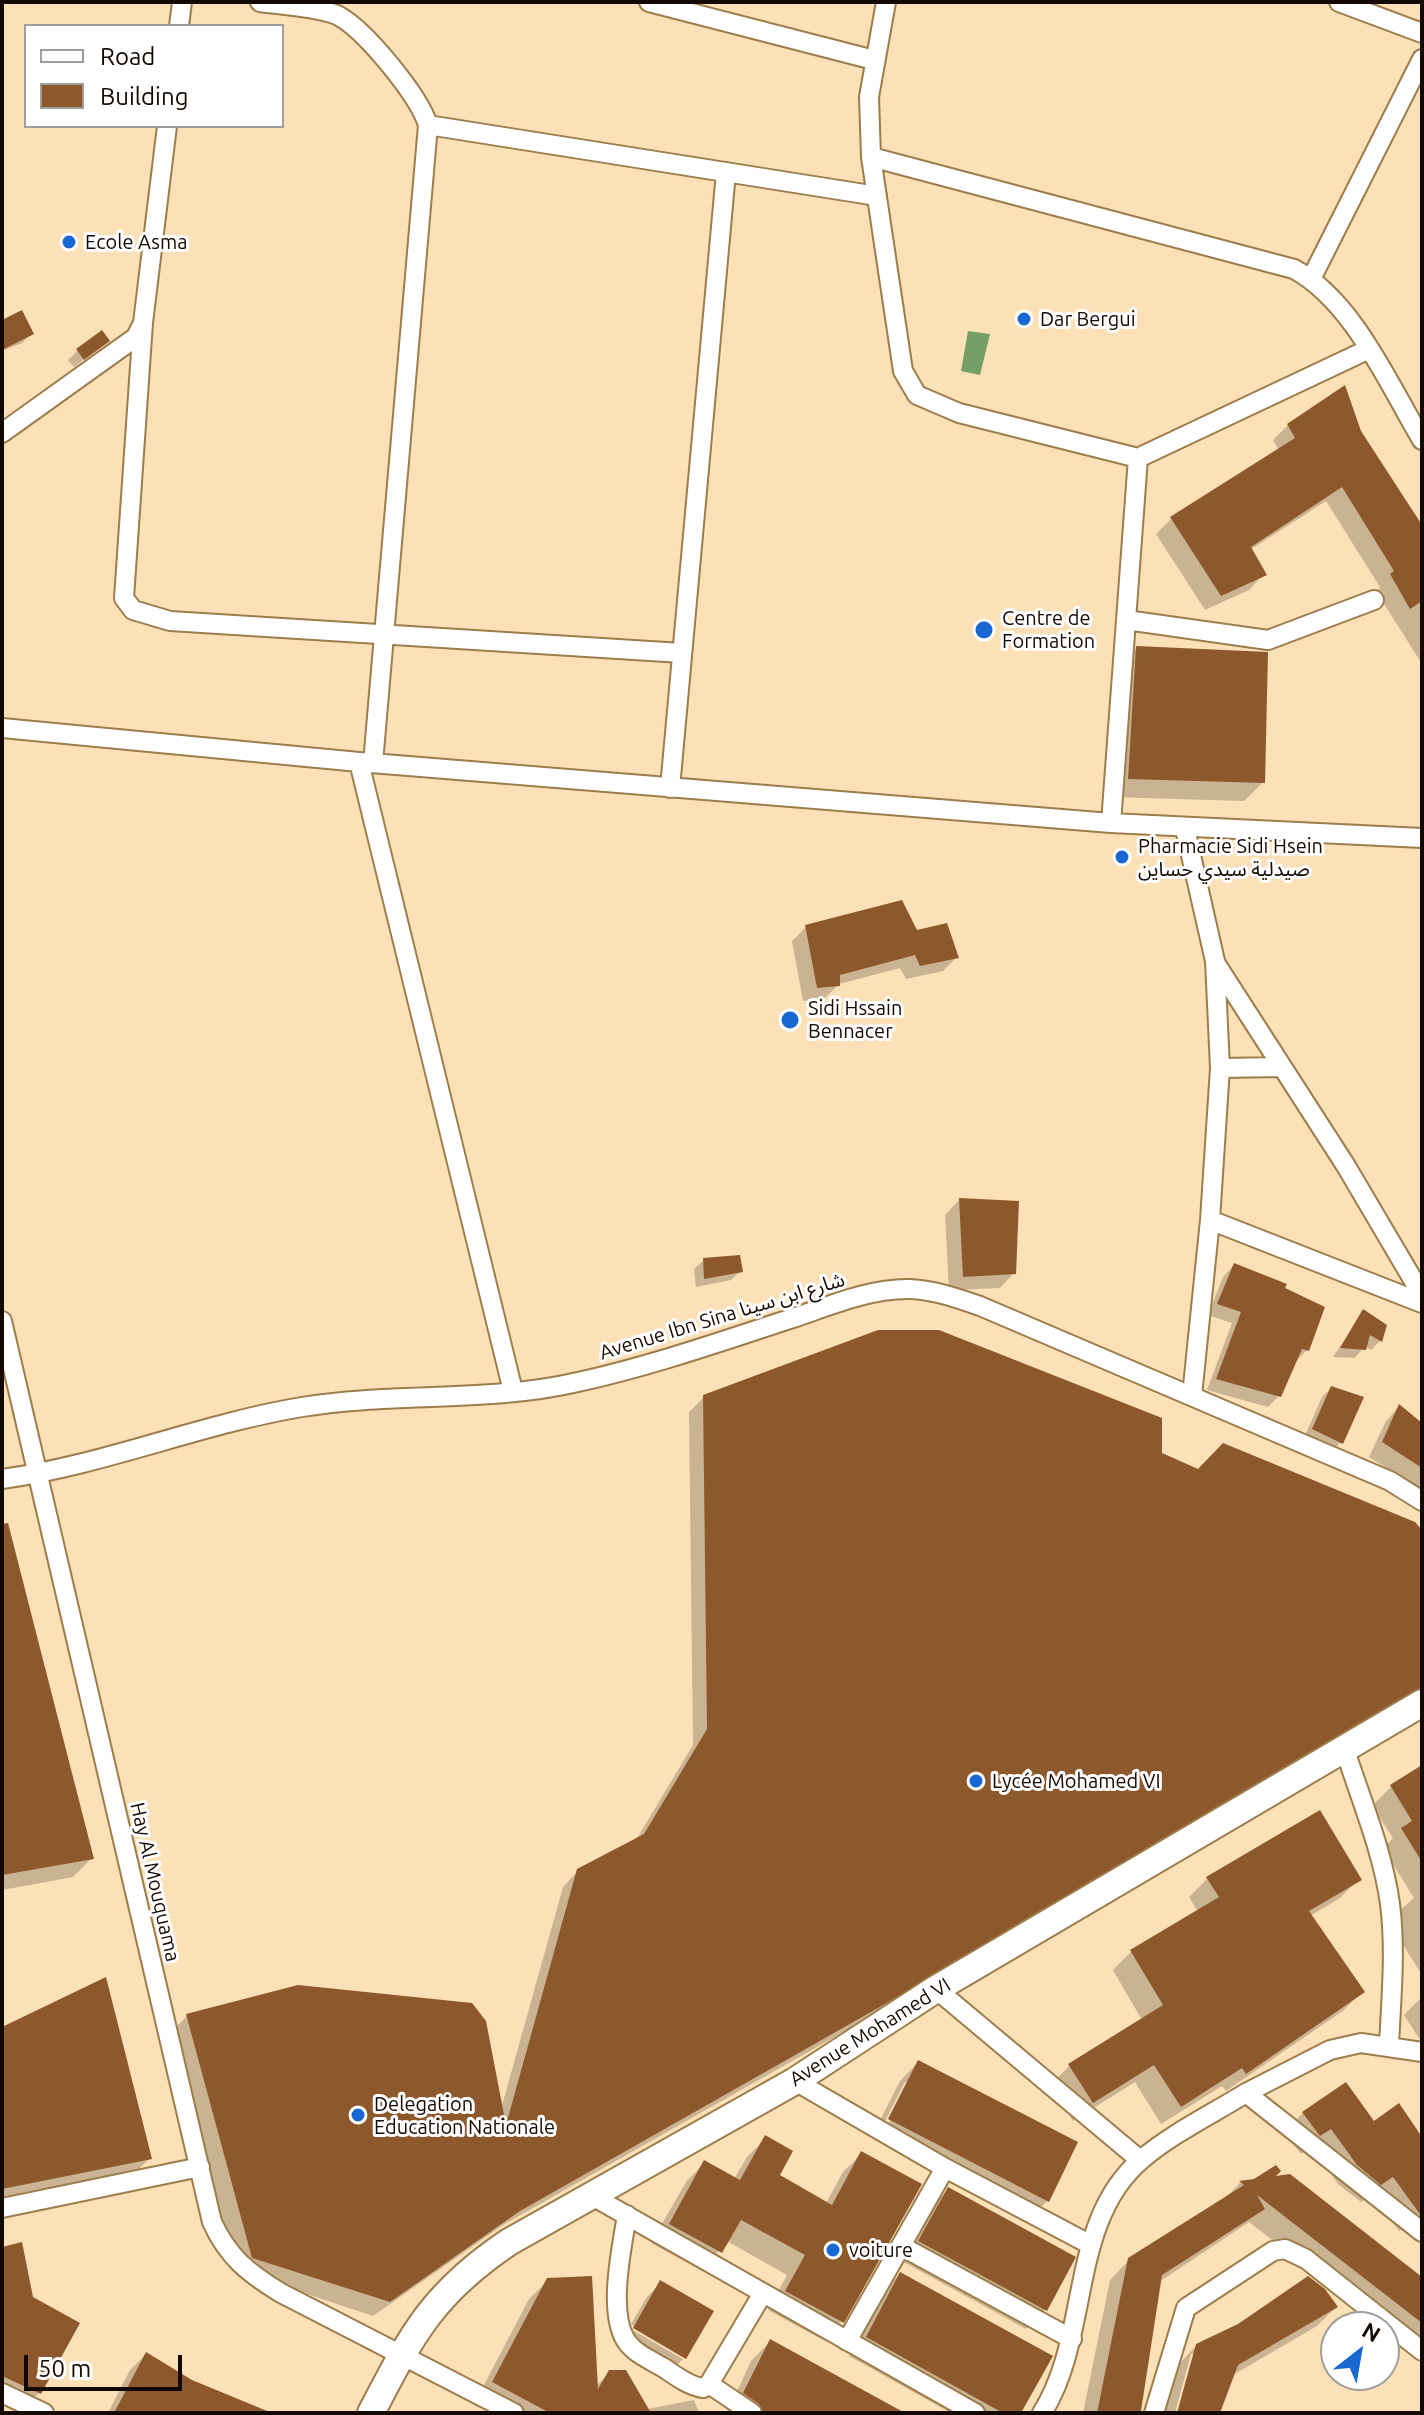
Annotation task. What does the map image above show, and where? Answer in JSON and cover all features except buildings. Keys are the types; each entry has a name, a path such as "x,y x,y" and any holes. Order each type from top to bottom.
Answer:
{"main road":[{"name":"Avenue Mohamed VI","path":"371,2413 427,2312 470,2268 509,2242 594,2197 795,2081 936,1989 1422,1703"}],"street":[{"path":"179,24 182,2"},
{"path":"260,2 338,15 365,39 422,106 428,125 384,635 366,763 513,1391"},
{"path":"649,2 874,60"},
{"path":"886,2 874,60 868,127 903,371 917,395 959,413 1138,458 1367,350"},
{"path":"1339,2 1422,33"},
{"path":"1311,279 1422,59"},
{"path":"428,125 877,196"},
{"path":"167,128 143,323 124,598 133,610 170,621 682,653"},
{"path":"871,157 1275,264 1311,279 1340,305 1422,440"},
{"path":"670,788 726,172"},
{"path":"2,433 136,337 143,323"},
{"path":"1111,823 1138,458"},
{"path":"1126,620 1268,640 1374,600"},
{"path":"2,728 366,763 1185,829 1422,838"},
{"path":"1185,829 1215,961 1220,1068 1210,1220 1192,1396"},
{"path":"1215,961 1422,1295"},
{"path":"1220,1068 1281,1067"},
{"path":"1210,1220 1422,1303"},
{"name":"Avenue Ibn Sina شارع ابن سينا","path":"2,1479 37,1474 213,1426 301,1407 389,1396 513,1391 575,1383 643,1366 859,1297 907,1289 939,1292 980,1306 1390,1481 1422,1501"},
{"name":"Hay Al Mouquama","path":"2,1321 212,2222 225,2248 246,2272 514,2413"},
{"path":"1345,1750 1379,1857 1390,1904 1389,2046"},
{"path":"936,1989 1140,2160"},
{"path":"1042,2413 1060,2379 1072,2339 1091,2245 1112,2196 1140,2160 1246,2093 1330,2050 1361,2043 1418,2051 1422,2068"},
{"path":"795,2081 945,2168 1091,2245"},
{"path":"1246,2093 1422,2231"},
{"path":"2,2208 200,2167"},
{"path":"847,2341 945,2168"},
{"path":"594,2197 975,2413"},
{"path":"627,2215 618,2272 620,2325 625,2339 635,2350 691,2385 703,2388 709,2384 763,2293"},
{"path":"901,2246 1072,2339"},
{"path":"1154,2413 1186,2308 1273,2251 1285,2249 1306,2259 1422,2351"},
{"path":"709,2384 752,2413"},
{"path":"2,2393 44,2413"}],"shaded area":[{"path":"968,331 990,334 980,375 961,371"}],"place":[{"name":"Ecole Asma","path":"69,242"},
{"name":"Dar Bergui","path":"1024,319"},
{"name":"Centre de Formation","path":"984,630"},
{"name":"Pharmacie Sidi Hsein صيدلية سيدي حساين","path":"1122,857"},
{"name":"Sidi Hssain Bennacer","path":"790,1020"},
{"name":"Lycée Mohamed VI","path":"976,1781"},
{"name":"Delegation Education Nationale","path":"358,2115"},
{"name":"voiture","path":"833,2250"}]}
